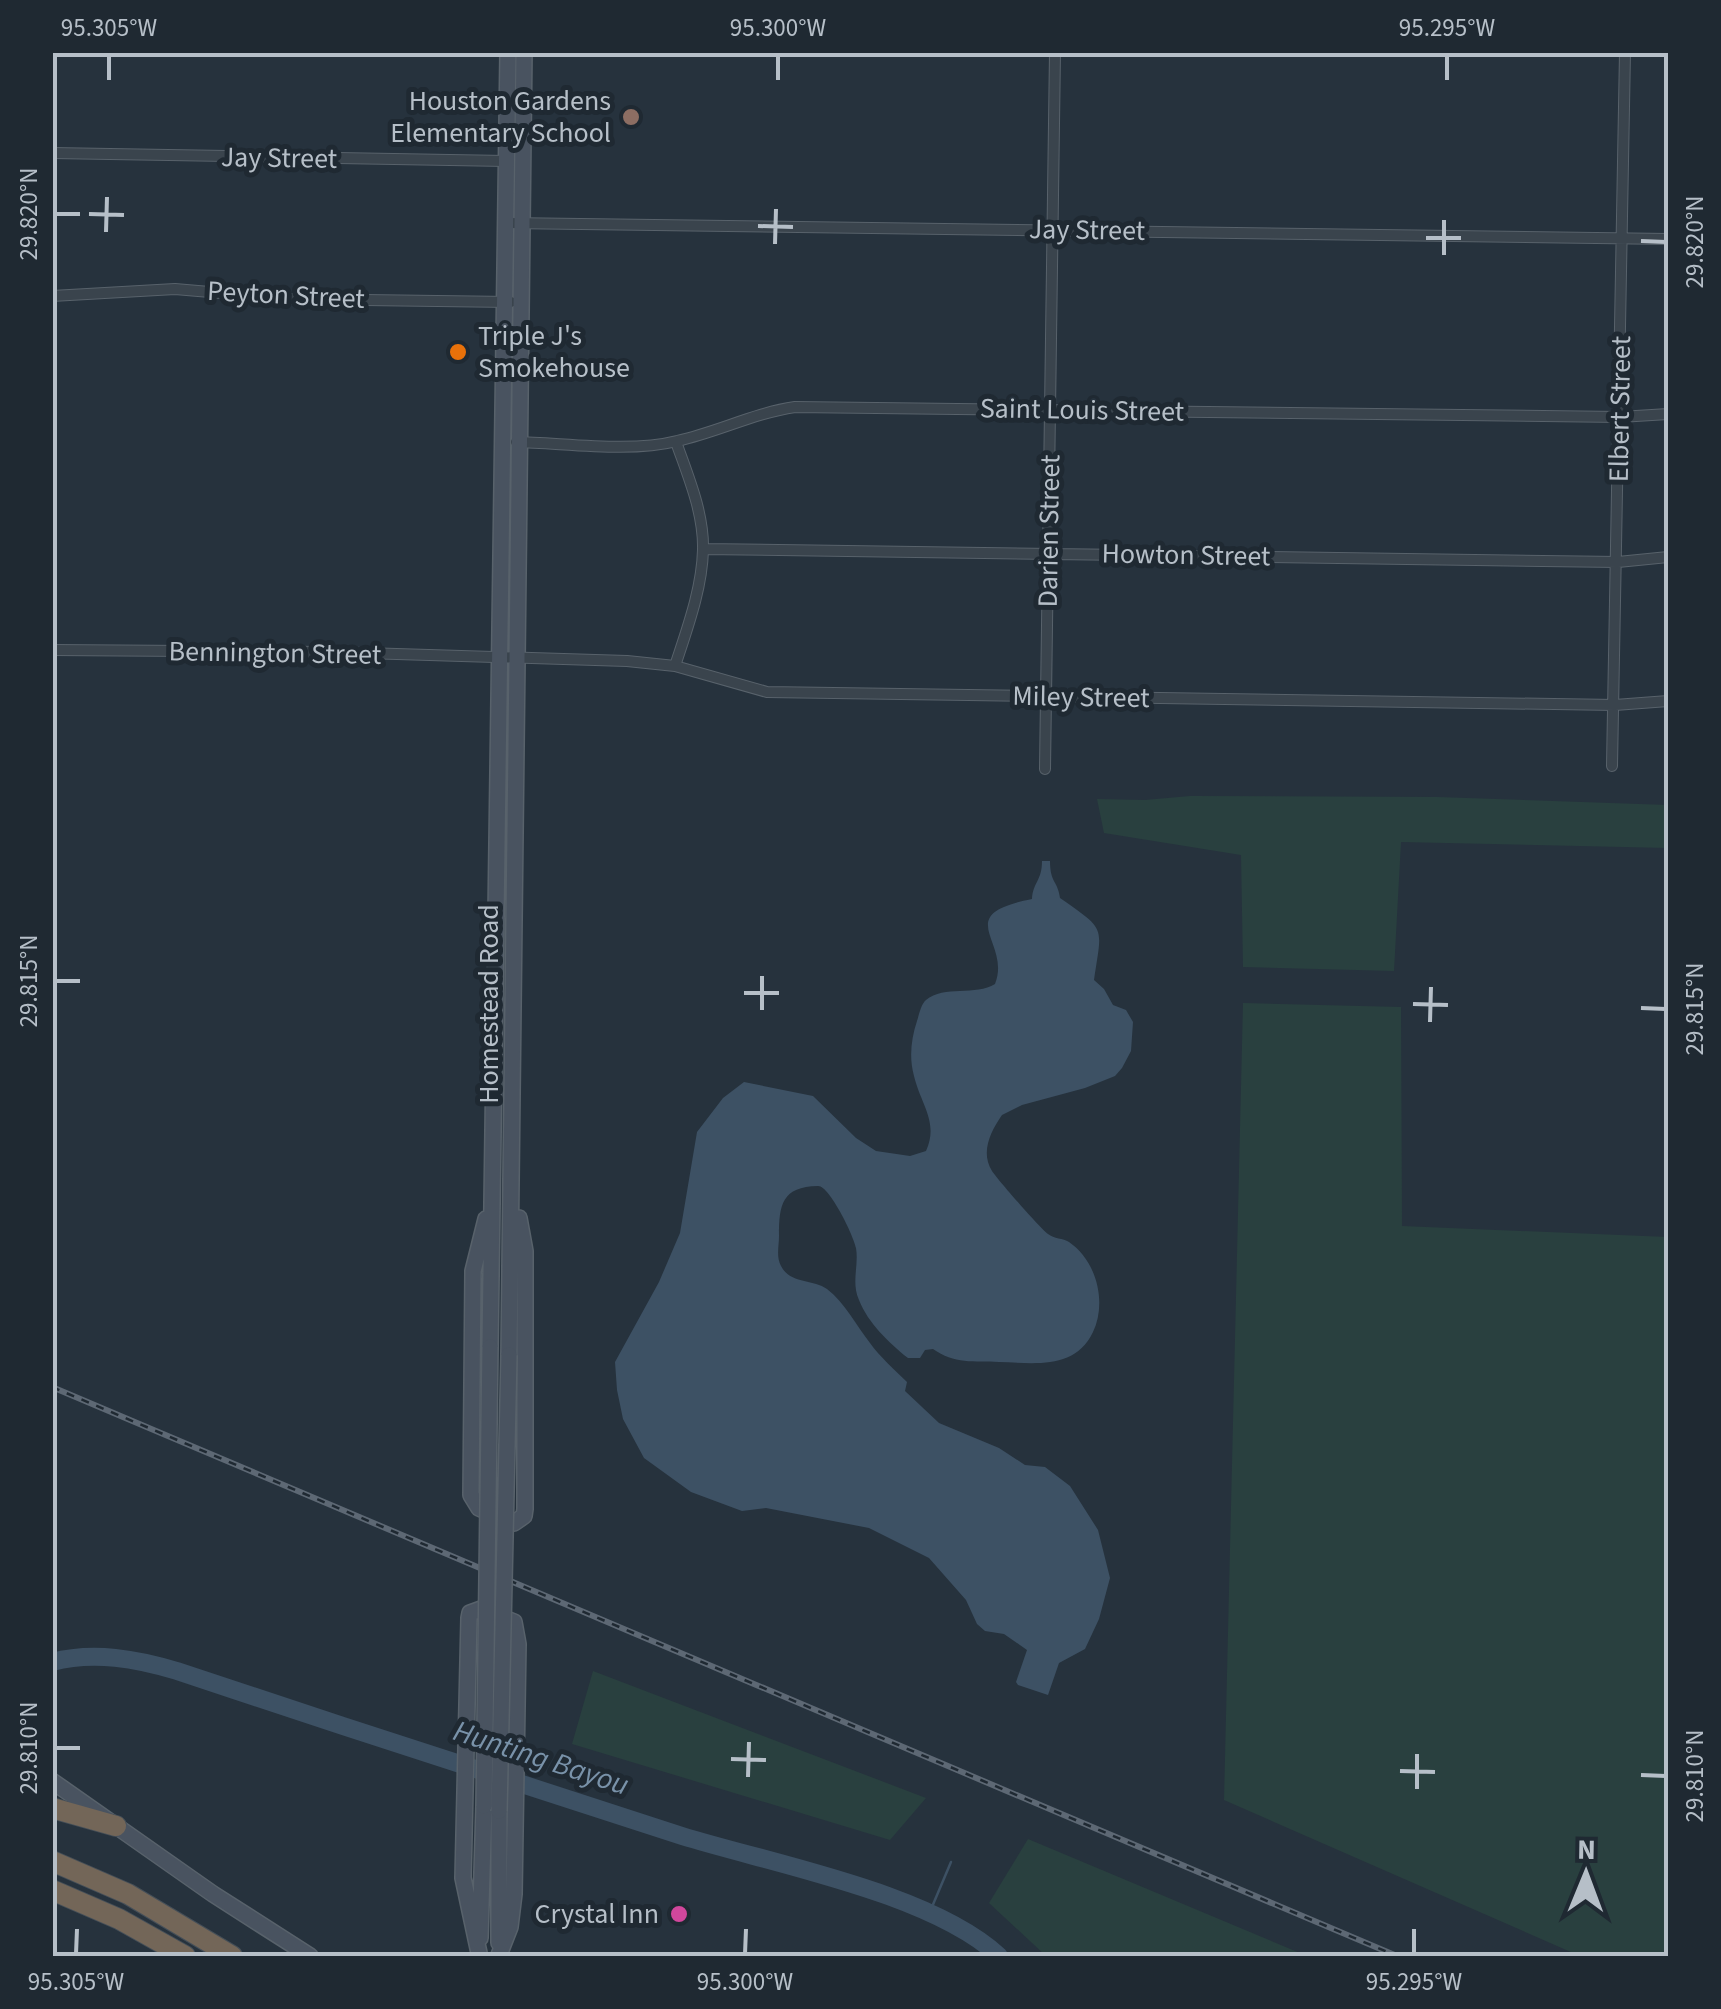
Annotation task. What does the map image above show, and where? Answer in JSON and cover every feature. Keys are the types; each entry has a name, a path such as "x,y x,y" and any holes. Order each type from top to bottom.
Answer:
{"highway":[{"path":"52,1808 116,1826"},
{"path":"52,1861 128,1894 232,1956"},
{"path":"52,1890 119,1919 185,1956"}],"main road":[{"name":"Homestead Road","path":"508,52 506,161 514,223"},
{"name":"Homestead Road","path":"499,1956 491,1808 490,1346 498,657 501,442 524,52"},
{"name":"Homestead Road","path":"479,1955 491,1808 514,1195 521,442 512,302"},
{"path":"491,1205 473,1271 470,1495 478,1508 514,1523 524,1516 526,1509 525,1251 514,1195"},
{"path":"479,1955 464,1896 464,1806 469,1618 470,1612 481,1609 508,1618 517,1632 512,1914 499,1956"},
{"path":"52,1781 213,1894 310,1956"}],"street":[{"name":"Darien Street","path":"1044,769 1055,52"},
{"name":"Elbert Street","path":"1612,766 1625,52"},
{"name":"Jay Street","path":"52,154 506,161"},
{"name":"Jay Street","path":"514,223 1668,239"},
{"name":"Peyton Street","path":"52,296 176,289 292,299 512,302"},
{"name":"Saint Louis Street","path":"501,442 676,442 760,412 795,407 1620,417 1668,414"},
{"path":"675,666 703,549 694,495 676,442"},
{"name":"Howton Street","path":"703,549 1618,562 1668,557"},
{"name":"Bennington Street","path":"52,650 498,657"},
{"name":"Miley Street","path":"498,657 675,666 767,692 1615,705 1668,702"}],"green space":[{"path":"1437,797 1668,805 1668,848 1401,842 1394,971 1243,967 1241,855 1104,833 1097,799"},
{"path":"1243,1003 1401,1007 1402,1226 1668,1237 1668,1956 1580,1956 1224,1800"},
{"path":"593,1671 926,1798 890,1840 572,1744"},
{"path":"1028,1839 1307,1956 1046,1956 989,1903"}],"water":[{"path":"1042,861 1050,861 1060,898 1098,931 1094,980 1113,1005 1126,1010 1133,1022 1131,1051 1115,1076 1002,1115 991,1135 987,1156 992,1171 1028,1214 1048,1234 1079,1250 1093,1271 1099,1308 1093,1332 1085,1344 1076,1353 1053,1362 964,1361 933,1349 925,1350 920,1358 908,1358 880,1332 863,1308 856,1287 854,1242 834,1202 818,1186 797,1190 785,1199 778,1251 785,1272 827,1289 839,1301 874,1348 907,1382 905,1391 939,1423 999,1448 1025,1465 1045,1467 1070,1486 1098,1530 1110,1578 1099,1619 1085,1649 1059,1663 1048,1695 1018,1685 1027,1650 1004,1634 985,1631 977,1624 966,1600 929,1558 869,1528 766,1508 742,1511 691,1492 644,1458 623,1419 615,1362 659,1282 680,1233 697,1132 723,1098 744,1082 813,1096 856,1138 876,1151 910,1156 926,1151 930,1122 911,1055 921,1007 933,995 995,984 998,969 988,922 1007,905 1032,899"}],"waterway":[{"name":"Hunting Bayou","path":"52,1662 115,1658 177,1671 682,1836 893,1898 970,1934 999,1956"},
{"path":"929,1914 951,1862"}],"railway":[{"path":"52,1387 1397,1956"}],"place":[{"name":"Houston Gardens Elementary School","path":"631,117"},
{"name":"Triple J's Smokehouse","path":"458,352"},
{"name":"Crystal Inn","path":"679,1914"}]}
